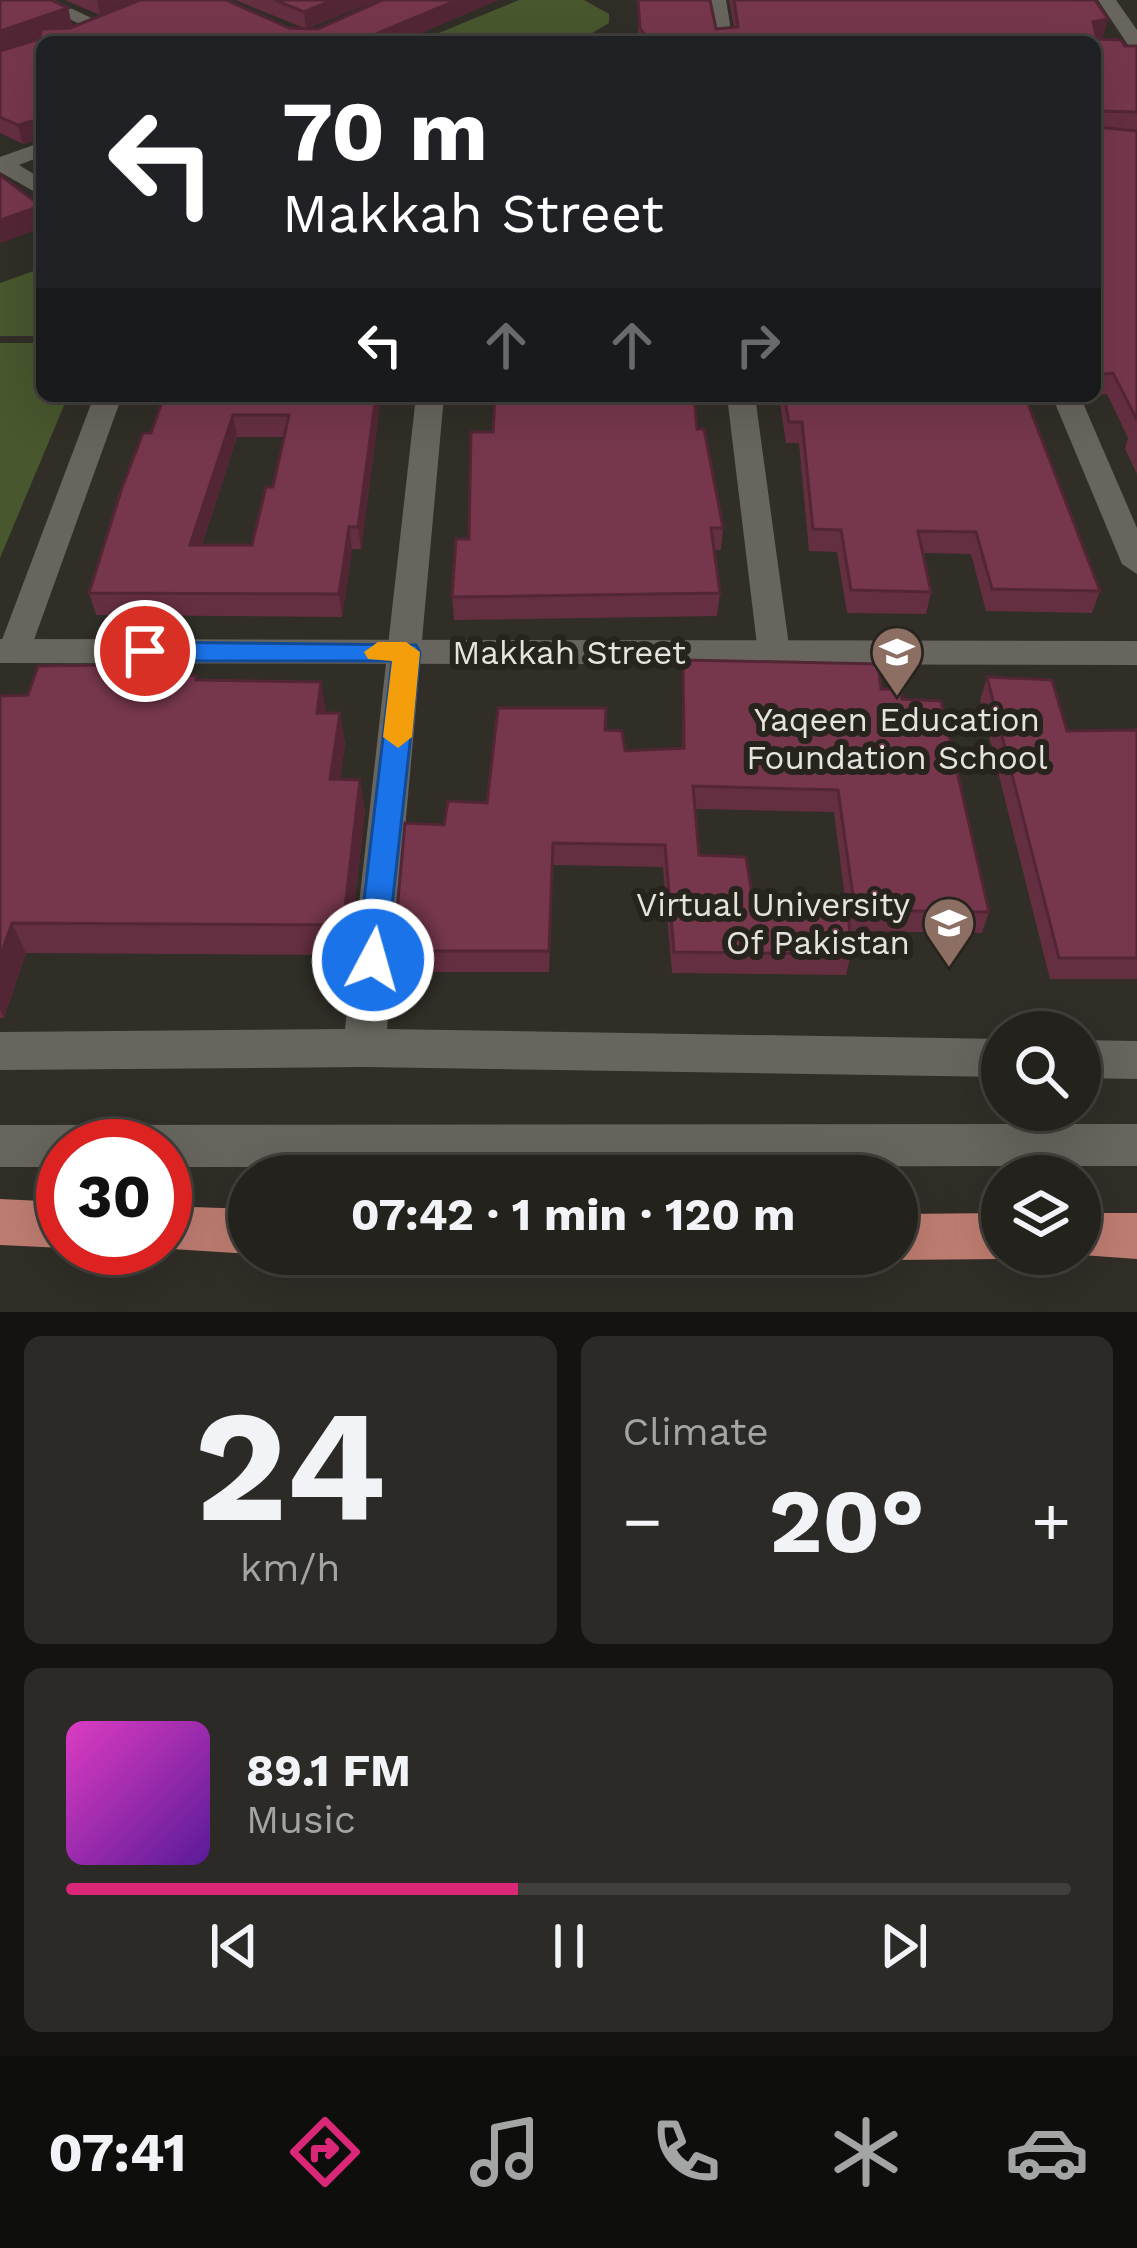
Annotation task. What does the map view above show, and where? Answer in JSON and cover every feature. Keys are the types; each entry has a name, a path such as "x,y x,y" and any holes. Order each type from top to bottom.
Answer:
{"main road":[{"path":"0,1222 36,1224"},
{"path":"192,1230 228,1231"},
{"path":"918,1237 981,1236"},
{"path":"1101,1236 1137,1236"}],"street":[{"path":"40,0 108,23 77,34"},
{"path":"716,0 723,36"},
{"path":"1107,0 1130,46"},
{"path":"2,165 36,151"},
{"path":"2,165 36,185"},
{"path":"7,651 107,402"},
{"path":"364,1048 429,402"},
{"path":"742,402 773,652"},
{"path":"1069,402 1137,564"},
{"name":"Makkah Street","path":"7,651 1137,653"},
{"path":"0,1051 364,1048 981,1058"},
{"path":"1101,1059 1137,1060"},
{"path":"0,1146 1137,1145"}],"green space":[{"path":"519,0 584,0 609,14 609,23 587,36 432,36"},
{"path":"36,270 36,336 0,336 0,283"},
{"path":"0,343 36,343 36,402 65,402 0,558"}],"building":[{"path":"0,0 51,0 68,8 0,31"},
{"path":"140,0 226,0 289,28 318,29 383,0 457,0 371,36 40,36 42,29 70,28"},
{"path":"275,0 333,0 304,12"},
{"path":"638,0 710,0 716,29 738,27 734,0 1095,0 1108,19 1093,22 1096,36 646,36 640,28"},
{"path":"1101,39 1137,46 1137,112 1101,111"},
{"path":"36,40 36,120 18,125 0,117 0,51"},
{"path":"1101,127 1137,131 1137,420 1113,373 1103,374"},
{"path":"0,175 36,202 36,208 0,220"},
{"path":"162,402 375,402 358,527 349,527 339,594 89,593 143,433 151,433","holes":["233,415 289,415 273,487 266,487 252,545 190,545"]},
{"path":"495,402 695,402 723,528 711,528 720,593 452,597 456,539 469,539 471,432 493,432"},
{"path":"785,402 1027,402 1100,591 992,589 976,532 918,531 931,592 851,590 841,530 813,529 802,422 789,422"},
{"path":"683,660 878,664 881,689 901,689 902,699 941,701 989,912 855,910 838,790 693,786 699,855 746,857 753,901 848,906 851,954 674,952 665,845 553,843 549,951 412,951 413,934 395,933 405,823 444,825 448,801 487,803 498,708 606,708 605,730 622,731 625,751 684,748"},
{"path":"113,665 110,678 196,675 196,680 321,682 317,713 340,713 330,779 360,780 343,925 12,923 0,957 0,696 28,695 38,666"},
{"path":"987,677 1052,680 1067,731 1137,730 1137,958 1059,958"}],"slow traffic":[{"path":"378,652 406,652 398,737"}],"place":[{"name":"Yaqeen Education Foundation School","path":"897,698"},
{"name":"Virtual University Of Pakistan","path":"949,969"}],"route":[{"path":"145,651 406,652 373,960"}]}
